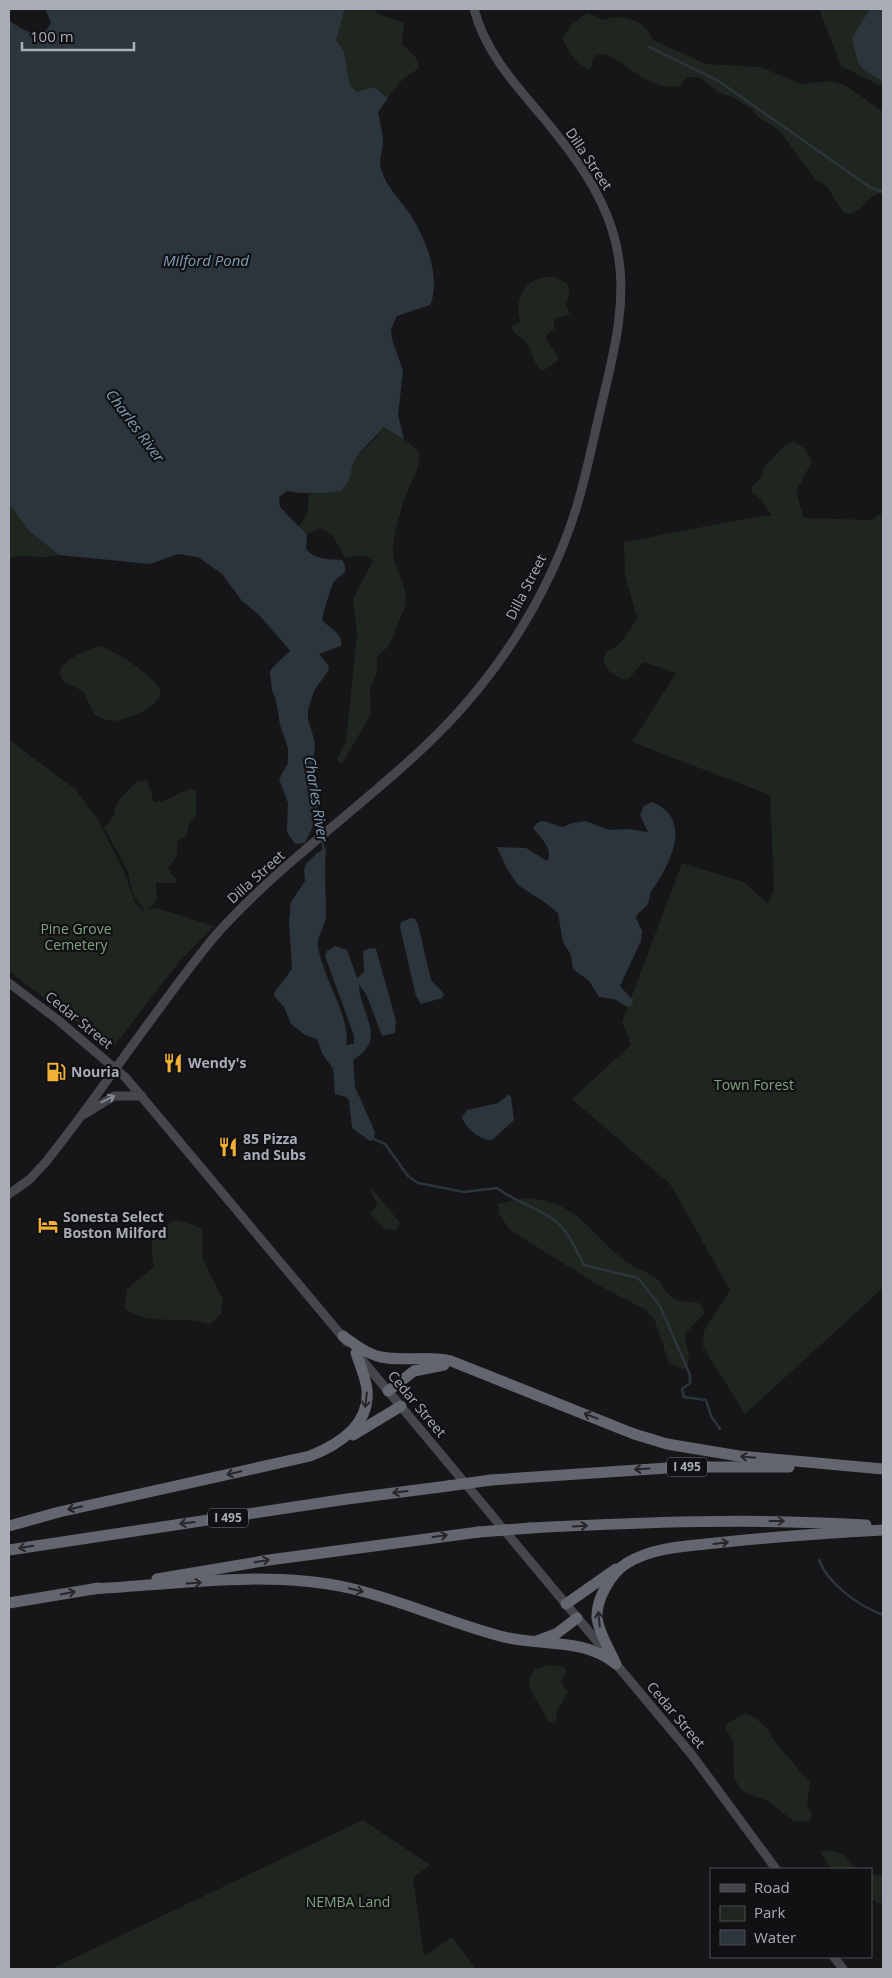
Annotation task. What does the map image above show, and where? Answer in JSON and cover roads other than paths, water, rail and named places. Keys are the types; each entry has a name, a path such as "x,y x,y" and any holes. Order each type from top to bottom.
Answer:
{"highway":[{"path":"343,1336 367,1352 380,1357 437,1359 463,1366 634,1434 667,1444 739,1456 883,1469"},
{"path":"340,1442 362,1417 367,1402 366,1384 356,1353"},
{"path":"388,1391 408,1375 421,1368 437,1365 463,1366"},
{"path":"9,1526 59,1512 310,1456 340,1442 401,1406"},
{"name":"I 495","path":"9,1550 347,1499 491,1480 682,1468 883,1469"},
{"path":"9,1603 287,1557 479,1532 623,1523 727,1521 805,1521 883,1526"},
{"path":"566,1604 625,1564 640,1557 675,1548 778,1536 883,1530"},
{"path":"616,1664 599,1626 598,1611 604,1590 625,1564"},
{"path":"93,1589 230,1581 318,1583 384,1597 503,1637 528,1642 587,1648 605,1655 616,1664"},
{"path":"528,1642 556,1634 577,1618"}],"main road":[{"name":"Dilla Street","path":"9,1194 36,1173 211,940 249,901 408,762 455,717 491,673 524,623 553,566 574,513 615,346 620,318 619,258 612,228 603,204 573,156 497,60 484,39 474,9"},
{"name":"Cedar Street","path":"9,983 58,1020 115,1068 142,1096 692,1755 775,1868"},
{"path":"79,1118 114,1096 123,1094 142,1096"},
{"path":"835,1958 843,1969"}],"water":[{"name":"Milford Pond","path":"45,9 345,9 336,40 344,51 350,85 357,92 375,87 388,98 378,112 383,139 381,169 390,187 416,223 426,246 433,270 433,294 430,305 397,316 391,329 392,339 403,371 398,415 404,439 383,427 357,456 347,484 340,491 300,493 287,491 279,497 280,507 307,535 306,549 318,557 342,560 345,568 344,573 333,585 322,620 338,634 341,646 319,654 329,666 328,671 314,691 308,710 308,719 315,743 313,763 317,782 313,801 313,826 305,843 295,844 287,832 288,803 279,779 288,763 288,748 280,725 276,700 272,691 270,672 290,651 287,647 258,614 242,601 222,574 198,557 178,554 150,564 59,555 30,532 9,504 9,20 25,30 37,33 43,32 51,22"},
{"path":"870,9 883,9 883,81 863,69 860,65 852,38"},
{"path":"652,802 665,810 673,820 675,831 674,844 671,857 651,892 649,902 636,918 642,931 641,941 620,986 633,1000 632,1005 627,1007 614,999 599,997 589,981 573,969 571,955 563,942 558,913 518,885 507,869 497,847 526,848 547,861 549,852 533,828 536,824 543,821 563,827 572,823 586,821 609,830 628,829 648,832 640,815 644,806"},
{"path":"326,848 326,916 318,946 324,970 345,1022 346,1045 354,1044 354,1036 325,956 327,951 335,946 347,950 357,978 364,972 363,951 370,948 376,949 396,1021 395,1033 382,1036 367,996 359,984 371,1035 364,1052 353,1060 355,1087 375,1132 374,1139 370,1141 352,1128 349,1100 346,1097 335,1094 333,1069 322,1053 317,1039 305,1035 291,1024 284,1007 275,997 274,993 292,969 289,921 291,902 305,881 304,870 306,864 317,853"},
{"path":"411,918 415,919 418,924 431,980 444,994 442,998 421,1004 416,996 400,927 401,922"},
{"path":"508,1095 511,1096 514,1120 492,1140 483,1139 474,1133 463,1121 462,1117 467,1110 498,1103"}],"waterway":[{"path":"649,47 717,80 871,188 883,192"},
{"name":"Charles River","path":"315,792 316,816 320,834"},
{"name":"Charles River","path":"322,839 324,851"},
{"name":"Charles River","path":"371,1138 385,1144 408,1176 418,1183 464,1192 497,1188 512,1198 545,1214 560,1225 584,1265 638,1278 660,1306 690,1375 690,1383 682,1389 684,1397 706,1400 711,1416 720,1429"},
{"name":"Charles River","path":"819,1560 829,1577 845,1593 864,1606 883,1615"}],"place":[{"name":"Wendy's","path":"173,1063"},
{"name":"Nouria","path":"56,1072"},
{"name":"85 Pizza and Subs","path":"228,1147"},
{"name":"Sonesta Select Boston Milford","path":"48,1225"}],"park label":[{"name":"Pine Grove Cemetery","path":"76,938"},
{"name":"Town Forest","path":"754,1085"},
{"name":"NEMBA Land","path":"348,1902"}]}
